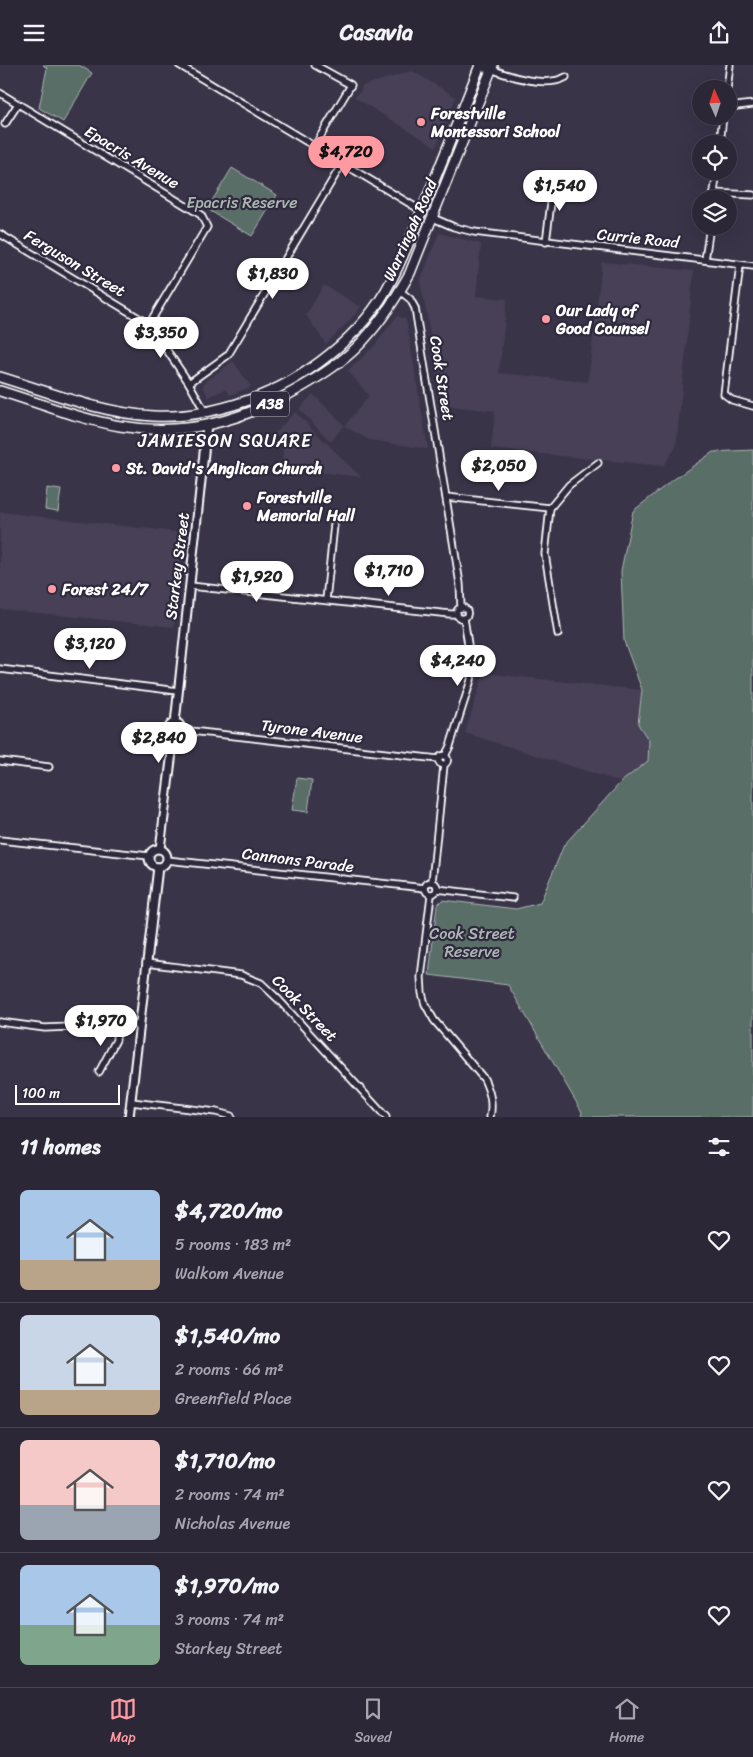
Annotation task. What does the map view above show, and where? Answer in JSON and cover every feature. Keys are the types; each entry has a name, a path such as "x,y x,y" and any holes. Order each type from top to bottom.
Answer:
{"highway":[{"path":"480,65 492,67"},
{"name":"Warringah Road","path":"0,377 92,405 122,412 154,416 205,412 258,397 287,383 315,365 337,348 360,324 390,283 422,211 480,65"},
{"name":"Warringah Road","path":"0,391 96,421 150,429 224,422 279,400 328,371 357,347 378,323 400,291 433,218 492,67"},
{"path":"422,211 433,218"},
{"name":"Cook Street","path":"390,283 400,291"},
{"name":"Starkey Street","path":"205,412 207,425"}],"street":[{"path":"179,65 422,211"},
{"path":"314,147 350,85 315,65"},
{"path":"728,80 730,65"},
{"path":"492,67 507,75 544,82 559,81 566,77"},
{"name":"Epacris Avenue","path":"0,93 202,215 207,227 149,323"},
{"path":"5,124 18,104"},
{"path":"738,106 753,104"},
{"path":"189,383 228,355 342,164"},
{"path":"546,242 554,179"},
{"path":"737,195 753,195"},
{"name":"Currie Road","path":"433,218 464,231 753,267"},
{"name":"Ferguson Street","path":"0,234 149,323 189,383 205,412"},
{"path":"706,260 709,235"},
{"path":"740,265 724,395 732,401 753,406"},
{"name":"Cook Street","path":"400,291 410,299 415,308 460,587 461,608"},
{"name":"Starkey Street","path":"175,723 207,425"},
{"path":"558,634 545,553 550,508 569,485 598,463"},
{"path":"446,497 550,508"},
{"path":"326,600 334,525"},
{"path":"190,586 457,614 464,618"},
{"path":"432,882 444,765 447,762 445,756 471,680 472,671 464,618 468,612 465,608 461,608 458,609 457,614"},
{"path":"0,669 178,691"},
{"path":"175,723 181,726 182,730 179,735 174,736 169,733 168,728 175,723"},
{"name":"Tyrone Avenue","path":"182,730 438,759"},
{"path":"160,849 174,736"},
{"path":"444,765 438,759 441,756 445,756"},
{"path":"0,761 49,767"},
{"path":"0,840 150,857"},
{"path":"160,849 166,854 167,860 165,864 158,867 151,863 150,857 154,850 160,849"},
{"name":"Cannons Parade","path":"167,860 425,888"},
{"path":"129,1117 158,867"},
{"path":"431,895 427,893 425,888 426,884 432,882"},
{"path":"432,882 436,885 437,889"},
{"path":"437,889 431,895 421,974 422,993 425,1004 434,1020 484,1079 489,1089 491,1100 490,1117"},
{"path":"437,889 513,898"},
{"name":"Cook Street","path":"146,963 241,975 261,983 278,999 386,1117"},
{"path":"0,1022 45,1027 140,1024"},
{"path":"99,1072 116,1040 117,1025"},
{"path":"131,1102 216,1112 231,1116"}],"shaded area":[{"name":"Forestville Montessori School","path":"412,71 456,97 436,147 354,97 360,92 362,86"},
{"path":"439,233 481,244 476,296 507,299 499,373 588,382 602,262 694,271 676,447 663,466 491,449 495,411 441,405 427,314 420,282"},
{"path":"324,285 361,307 326,344 306,315"},
{"path":"397,316 406,319 428,449 369,440 344,426 369,396 348,371 375,345"},
{"path":"233,361 251,387 230,395 226,389 209,397 203,387 204,383"},
{"path":"313,394 344,425 331,442 299,409"},
{"path":"295,412 361,477 281,468 285,437 273,435"},
{"path":"0,512 185,533 174,627 0,609"},
{"path":"484,673 642,690 638,724 649,741 648,761 621,782 465,733"}],"green space":[{"path":"43,65 79,65 92,73 63,122 39,108 47,68"},
{"name":"Epacris Reserve","path":"232,168 277,195 252,236 207,209"},
{"name":"Cook Street Reserve","path":"753,450 753,1117 581,1117 582,1112 508,985 429,975 437,905 442,900 516,909 540,903 564,845 621,782 648,761 649,741 638,724 642,690 624,641 621,571 633,511 713,452"},
{"path":"47,488 61,490 58,511 45,509"},
{"path":"297,778 312,780 308,812 292,810"}],"place":[{"name":"Forestville Montessori School","path":"421,122"},
{"name":"Our Lady of Good Counsel","path":"546,319"},
{"name":"St. David's Anglican Church","path":"116,468"},
{"name":"Forestville Memorial Hall","path":"247,506"},
{"name":"Forest 24/7","path":"52,589"}],"district":[{"name":"JAMIESON SQUARE","path":"225,441"}]}
